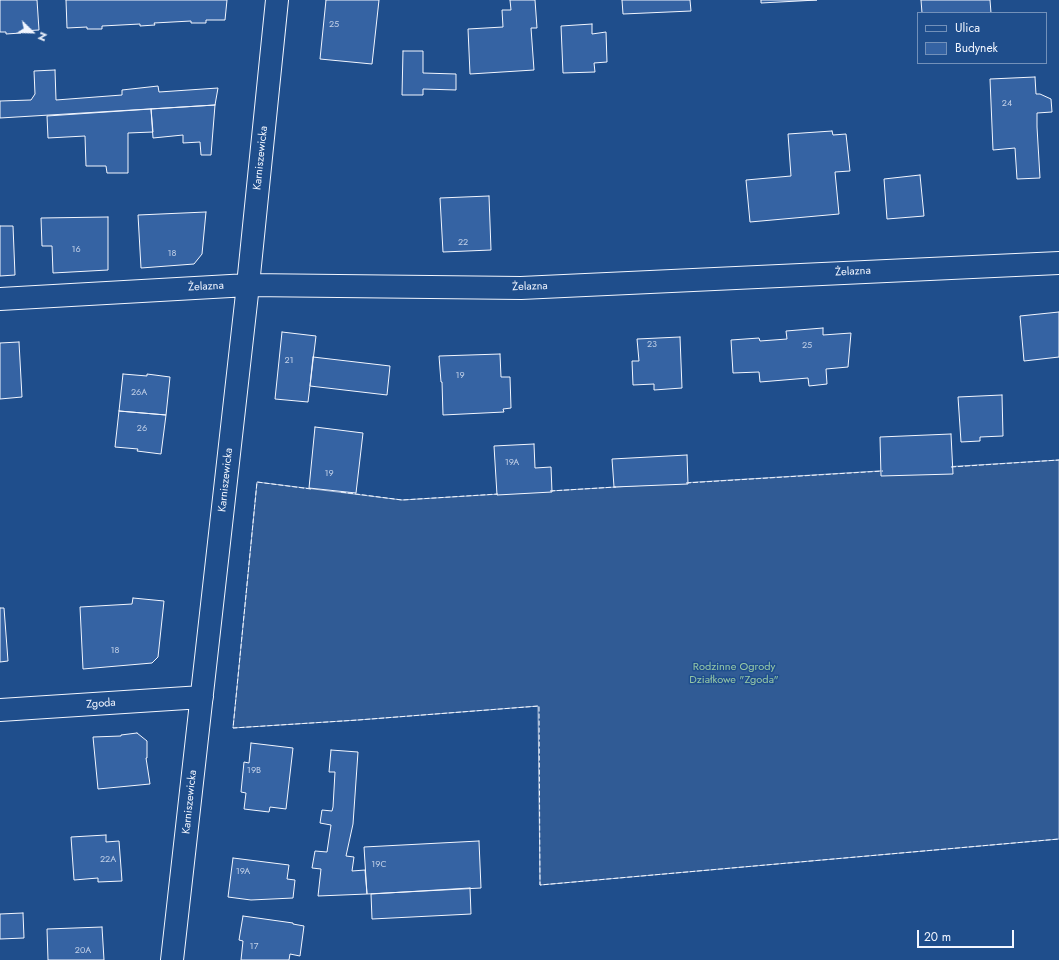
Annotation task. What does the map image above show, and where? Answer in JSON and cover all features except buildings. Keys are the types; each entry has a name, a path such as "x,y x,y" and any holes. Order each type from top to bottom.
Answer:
{"street":[{"name":"Karniszewicka","path":"172,960 248,285 276,0"},
{"name":"Żelazna","path":"0,299 248,285 521,288 1059,262"},
{"name":"Zgoda","path":"0,710 202,697"}],"shaded area":[{"name":"Rodzinne Ogrody Działkowe \"Zgoda\"","path":"1059,460 1059,839 540,885 538,706 233,728 257,482 402,500"}],"fence":[{"path":"951,467 1059,460"},
{"path":"686,483 883,471"},
{"path":"311,489 257,482 233,728 539,706 540,885 1059,839"},
{"path":"550,491 616,487"},
{"path":"341,492 402,500 498,494"}]}
